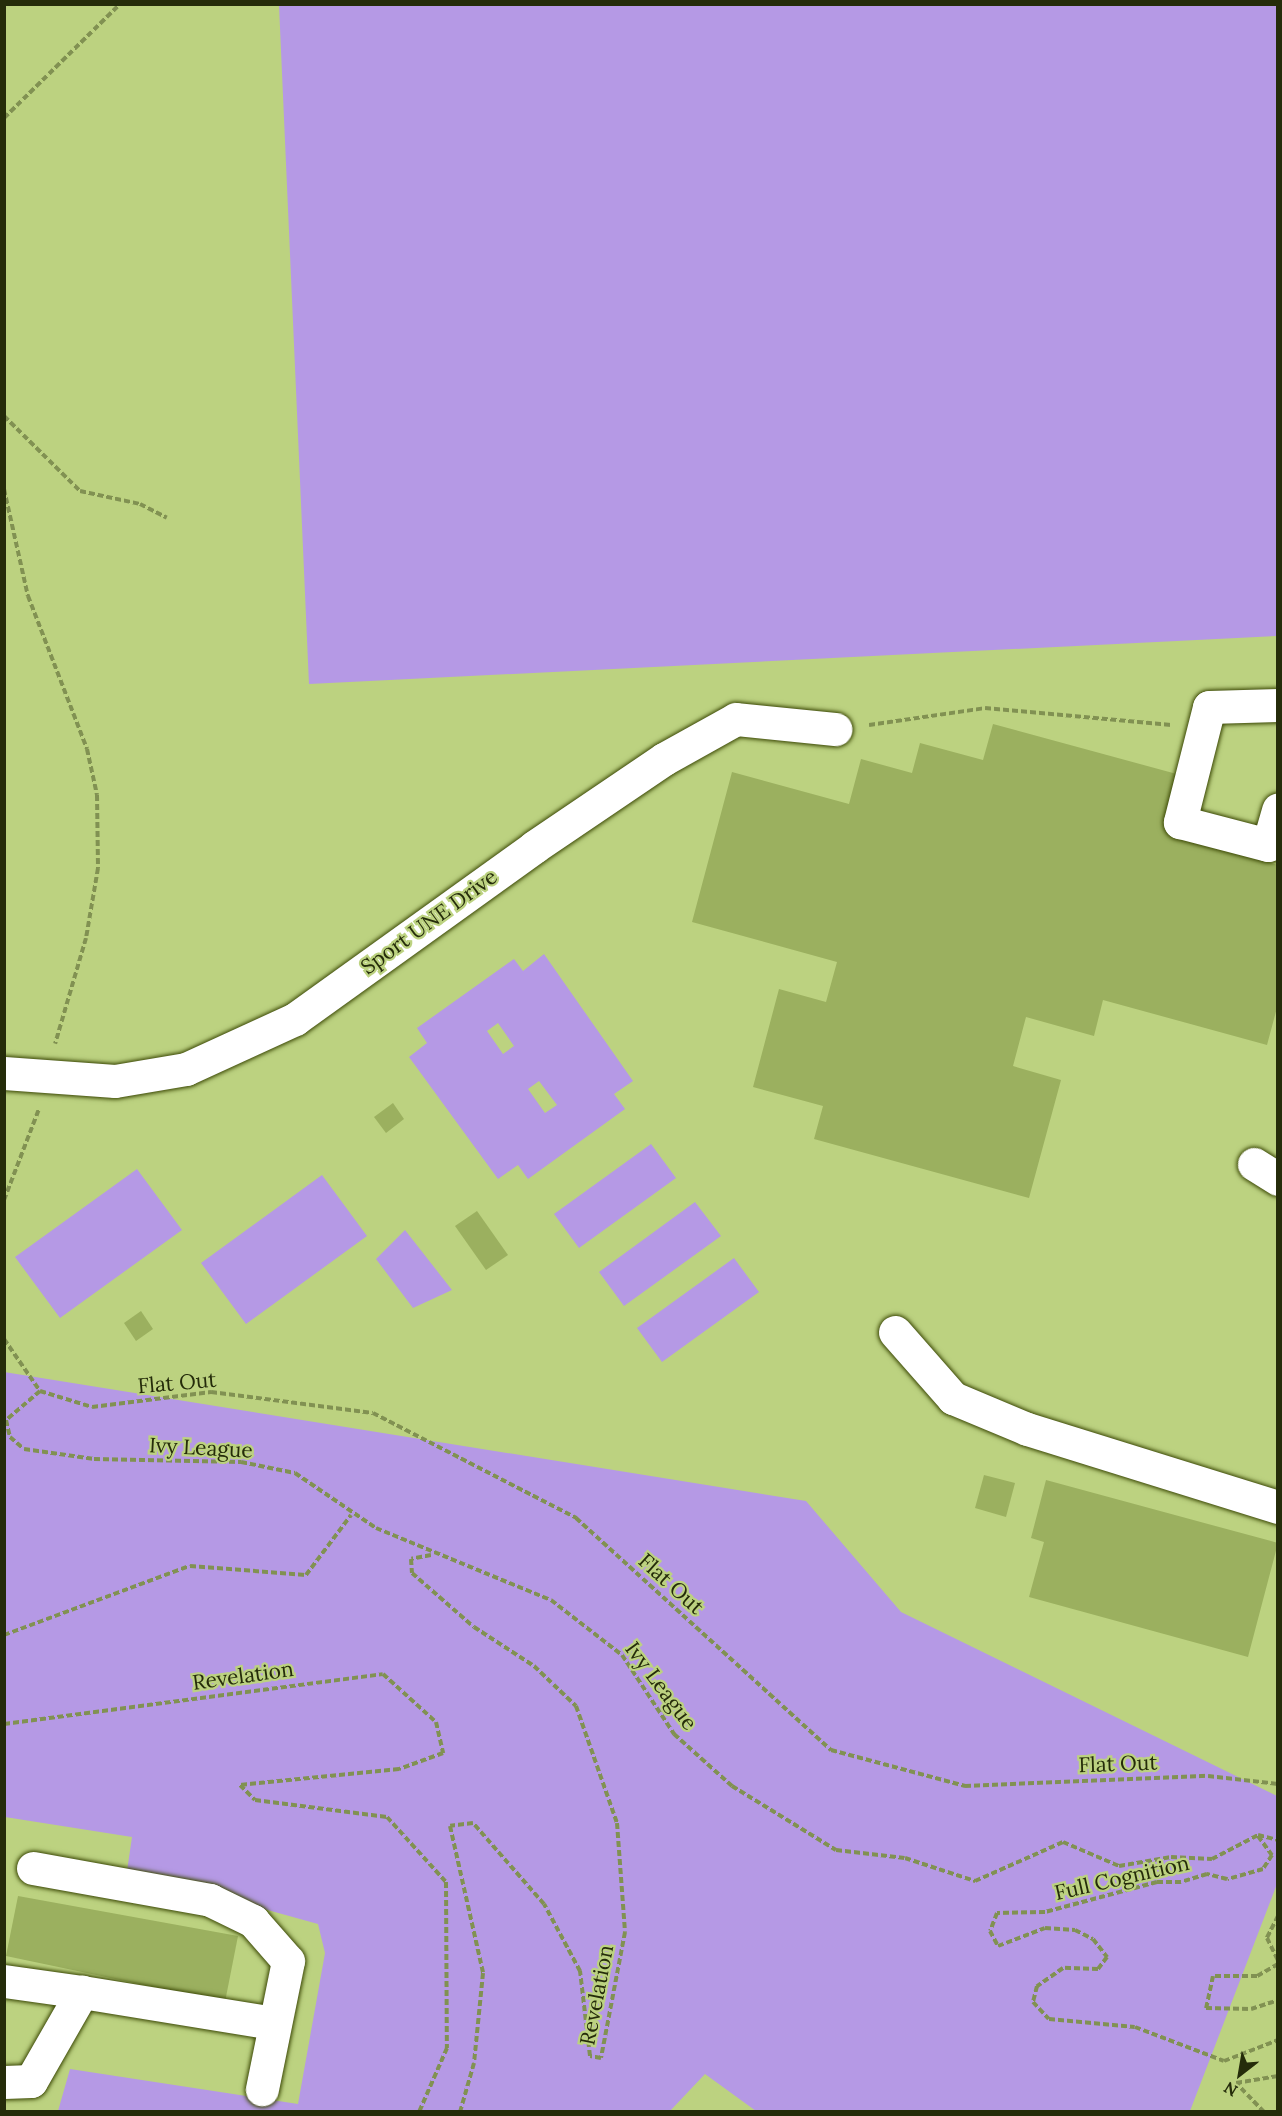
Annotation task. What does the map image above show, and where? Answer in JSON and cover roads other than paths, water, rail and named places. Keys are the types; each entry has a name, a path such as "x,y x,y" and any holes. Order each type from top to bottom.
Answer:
{"street":[{"path":"1278,705 1209,707 1180,822 1268,846 1278,808"},
{"name":"Sport UNE Drive","path":"4,1073 115,1081 186,1069 295,1019 534,847 664,759 736,719 835,729"},
{"path":"895,1332 952,1398 1027,1429 1278,1507"},
{"path":"33,1868 210,1900 253,1921 288,1961 273,2023 262,2090"},
{"path":"4,1980 273,2023"},
{"path":"4,2082 31,2081 82,1992"}]}
